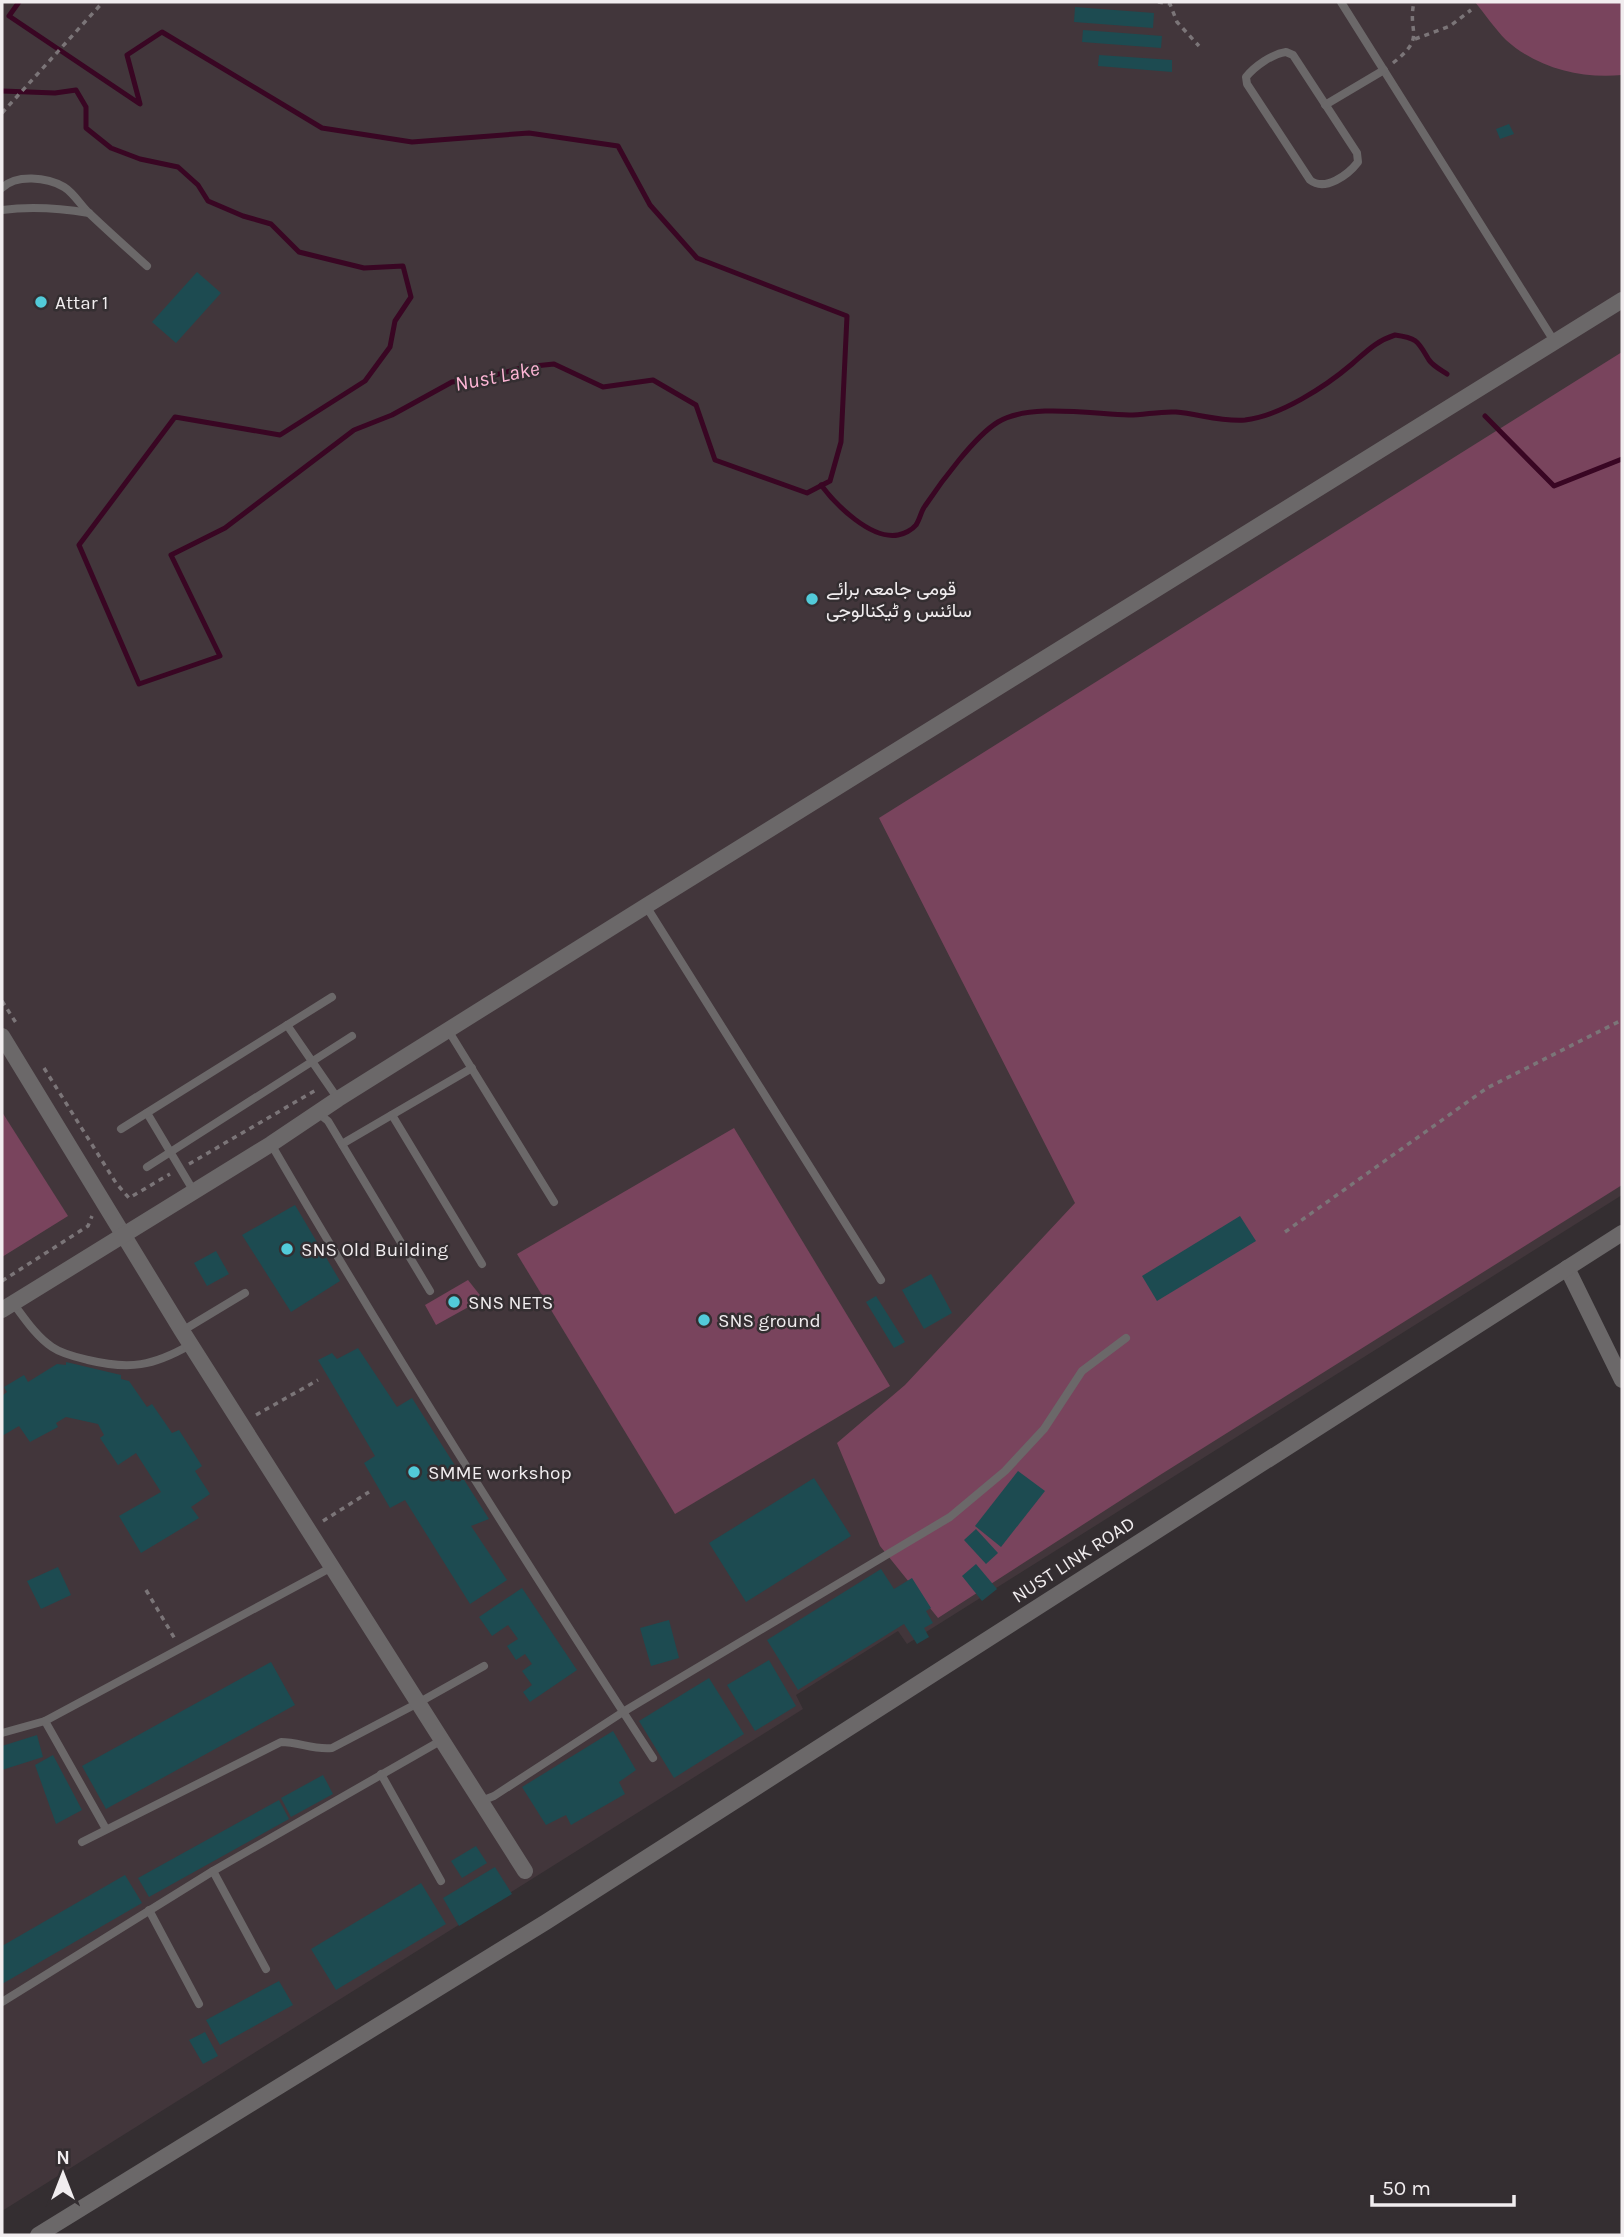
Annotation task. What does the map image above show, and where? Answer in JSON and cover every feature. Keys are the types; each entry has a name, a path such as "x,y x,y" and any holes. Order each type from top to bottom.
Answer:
{"street":[{"path":"7,1306 1622,300"},
{"path":"2,1036 186,1338 525,1871"},
{"name":"NUST LINK ROAD","path":"38,2235 546,1922 1622,1233"},
{"path":"1567,1268 1622,1380"}],"lane":[{"path":"1341,2 1554,341"},
{"path":"1286,52 1293,55 1325,105 1357,153 1358,162 1352,170 1324,186 1316,185 1310,180 1247,85 1246,77 1251,70 1278,53 1286,52"},
{"path":"1325,105 1384,70"},
{"path":"3,184 36,178 52,181 66,188 147,266"},
{"path":"2,210 31,207 89,213"},
{"path":"646,906 881,1280"},
{"path":"121,1129 332,997"},
{"path":"287,1025 338,1099"},
{"path":"448,1030 555,1202"},
{"path":"147,1167 352,1036"},
{"path":"342,1144 472,1068"},
{"path":"147,1112 193,1191"},
{"path":"318,1112 328,1121 430,1291"},
{"path":"392,1115 482,1264"},
{"path":"271,1144 326,1238 653,1758"},
{"path":"7,1306 54,1348 106,1364 128,1367 152,1363 245,1293"},
{"path":"481,1801 494,1796 623,1712 950,1517 1005,1471 1044,1429 1082,1371 1126,1338"},
{"path":"2,1733 45,1721 332,1567"},
{"path":"82,1842 281,1742 295,1742 320,1749 331,1748 484,1666"},
{"path":"45,1721 106,1829"},
{"path":"2,2002 213,1871 442,1740"},
{"path":"381,1774 441,1881"},
{"path":"213,1871 266,1969"},
{"path":"149,1910 199,2004"}],"path":[{"path":"2,113 103,2"},
{"path":"1158,2 1170,4 1177,22 1199,46"},
{"path":"1414,2 1411,14 1415,39"},
{"path":"1384,70 1406,52 1415,39 1450,26 1471,10"},
{"path":"2,1001 18,1027"},
{"path":"1285,1232 1487,1088 1622,1020"},
{"path":"39,1061 116,1183 129,1198 327,1083"},
{"path":"2,1281 88,1226 92,1217 89,1210"},
{"path":"254,1416 318,1380"},
{"path":"321,1522 369,1492"},
{"path":"146,1590 181,1649"}],"shaded area":[{"name":"قومی جامعہ برائے سائنس و ٹیکنالوجی","path":"2,2 1622,2 1622,1195 907,1644 898,1631 796,1695 803,1709 2,2211"},
{"path":"1475,2 1622,2 1622,75 1575,73 1531,58 1506,40"},
{"path":"1622,352 1622,1185 938,1618 880,1546 837,1443 905,1385 1075,1203 879,818"},
{"path":"2,1112 68,1216 2,1257"},
{"name":"SNS ground","path":"734,1128 890,1386 675,1514 517,1254"},
{"name":"SNS NETS","path":"468,1280 483,1299 436,1325 425,1305"}],"building":[{"path":"1075,7 1154,13 1153,28 1074,22"},
{"path":"1083,30 1162,36 1161,48 1082,42"},
{"path":"1099,55 1172,60 1172,72 1098,66"},
{"path":"1509,124 1514,134 1500,139 1496,129"},
{"path":"197,272 221,293 176,343 152,322"},
{"path":"295,1205 340,1281 291,1312 242,1235"},
{"path":"1240,1216 1256,1241 1157,1301 1142,1276"},
{"path":"216,1251 229,1274 207,1286 194,1263"},
{"path":"931,1274 952,1313 924,1329 902,1290"},
{"path":"876,1296 905,1342 894,1348 866,1302"},
{"name":"SMME workshop","path":"358,1348 397,1407 412,1398 489,1519 471,1526 507,1580 470,1604 405,1500 390,1508 364,1463 375,1456 318,1360 332,1353 337,1359"},
{"path":"66,1362 121,1375 121,1379 129,1381 147,1407 152,1404 172,1433 179,1430 202,1466 195,1471 210,1494 191,1507 199,1518 141,1553 119,1516 161,1492 136,1453 118,1465 100,1438 104,1435 98,1424 66,1417 56,1423 58,1427 30,1442 19,1426 2,1436 2,1396 7,1392 4,1387 24,1375 28,1382 57,1364 66,1365"},
{"path":"1018,1471 1045,1491 1001,1547 975,1526"},
{"path":"814,1478 851,1536 746,1602 709,1543"},
{"path":"976,1529 998,1553 986,1564 964,1540"},
{"path":"976,1564 997,1589 982,1601 962,1576"},
{"path":"58,1567 71,1595 41,1609 27,1581"},
{"path":"881,1569 894,1589 912,1578 931,1608 926,1611 933,1623 924,1628 929,1637 917,1644 904,1624 798,1690 767,1640"},
{"path":"522,1588 577,1670 530,1702 523,1692 532,1685 522,1671 532,1664 525,1654 516,1660 507,1646 518,1639 508,1625 492,1636 479,1617"},
{"path":"669,1620 679,1658 651,1666 640,1628"},
{"path":"769,1660 796,1706 755,1731 727,1685"},
{"path":"271,1662 295,1705 106,1809 82,1766"},
{"path":"709,1678 744,1734 674,1778 639,1721"},
{"path":"613,1731 636,1770 619,1782 625,1794 571,1825 566,1815 546,1825 522,1787"},
{"path":"37,1735 43,1757 2,1770 2,1746"},
{"path":"53,1755 82,1810 56,1824 35,1765"},
{"path":"323,1775 333,1794 291,1817 281,1798"},
{"path":"279,1800 289,1819 149,1897 138,1878"},
{"path":"476,1846 487,1863 462,1878 451,1861"},
{"path":"495,1867 512,1894 459,1926 443,1898"},
{"path":"125,1875 142,1903 2,1984 2,1946"},
{"path":"421,1883 446,1924 336,1990 311,1949"},
{"path":"279,1981 293,2005 220,2045 206,2020"},
{"path":"205,2032 218,2056 203,2064 189,2040"}],"waterway":[{"name":"Nust Lake","path":"2,91 55,93 76,90 86,107 86,128 111,148 140,159 178,167 198,185 208,201 271,224 299,252 364,268 403,266 411,297 395,321 390,347 365,381 280,435 175,417 79,545 139,684 220,656 171,555 225,528 354,430 392,415 452,382 554,364 603,387 653,380 696,405 715,460 807,493 830,481 841,442 847,316 697,258 650,205 618,146 529,133 412,142 322,128 162,32 127,55 140,104 9,16 19,2"},
{"path":"821,485 845,511 866,527 888,535 898,535 908,532 916,525 940,485 979,438 998,422 1011,416 1043,411 1129,415 1176,412 1245,420 1273,413 1316,391 1367,351 1395,335 1416,342 1431,362 1447,374"},
{"path":"1485,416 1554,486 1622,459"}],"place":[{"name":"Attar 1","path":"41,302"},
{"name":"قومی جامعہ برائے سائنس و ٹیکنالوجی","path":"812,599"},
{"name":"SNS Old Building","path":"287,1249"},
{"name":"SNS NETS","path":"454,1302"},
{"name":"SNS ground","path":"704,1320"},
{"name":"SMME workshop","path":"414,1472"}]}
